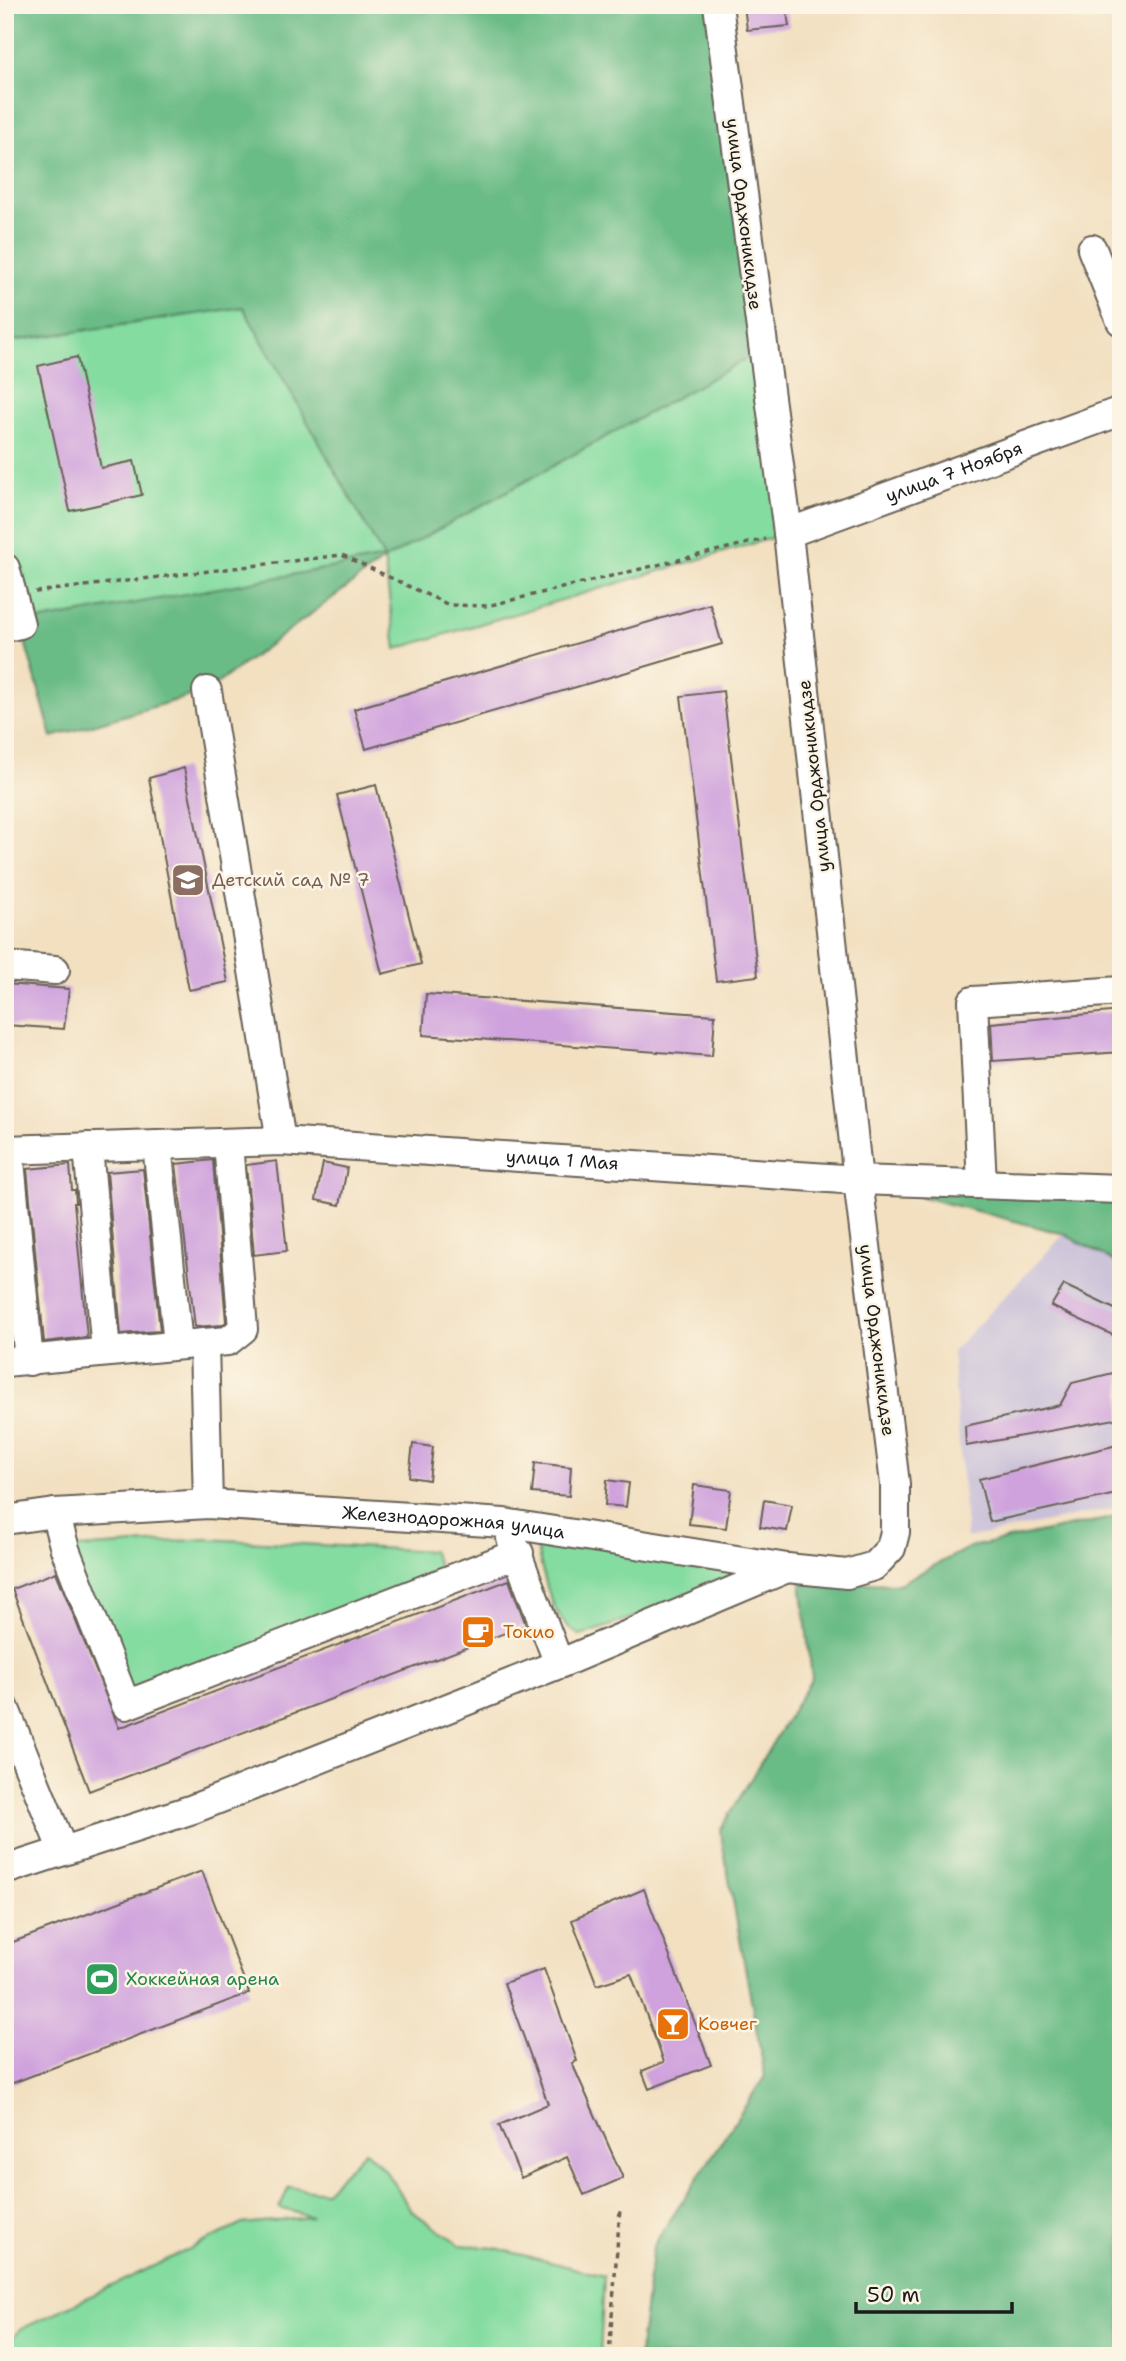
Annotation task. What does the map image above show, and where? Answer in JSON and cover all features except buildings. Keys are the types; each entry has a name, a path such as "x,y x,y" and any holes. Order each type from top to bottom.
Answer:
{"street":[{"name":"улица Орджоникидзе","path":"718,5 789,533 858,1180 895,1484 895,1532 891,1548"},
{"path":"1092,249 1121,321"},
{"name":"улица 7 Ноября","path":"789,533 1121,411"},
{"path":"9,582 13,625"},
{"path":"206,691 281,1141"},
{"path":"5,966 55,970"},
{"path":"982,1184 972,1001 1121,991"},
{"name":"улица 1 Мая","path":"7,1150 281,1141 858,1180 1121,1189"},
{"path":"7,1150 17,1362 229,1341 243,1329 228,1143"},
{"path":"158,1145 191,1343 208,1504"},
{"path":"88,1147 106,1352"},
{"name":"Железнодорожная улица","path":"5,1520 55,1513 208,1504 504,1523 787,1568 848,1574 874,1566 891,1548"},
{"path":"55,1513 65,1549 126,1705 519,1553"},
{"path":"504,1523 519,1553 559,1664"},
{"path":"5,1870 193,1808 559,1664 787,1568"},
{"path":"5,1709 63,1851"}],"path":[{"path":"9,582 342,555 449,605 487,606 789,533"},
{"path":"609,2356 620,2208"}],"shaded area":[{"path":"1064,1234 1121,1265 1121,1507 967,1538 952,1352"}],"green space":[{"path":"5,5 718,5 762,350 385,559 207,691 52,737 20,624 384,558 243,307 5,342"},
{"path":"243,307 385,559 762,350 788,533 396,649 384,559 20,624 5,568 5,342"},
{"path":"858,1180 1121,1189 1121,1265 1064,1234"},
{"path":"1121,1516 1121,2356 639,2356 653,2246 765,2076 720,1830 812,1678 801,1581 899,1584 970,1547"},
{"path":"544,1538 764,1570 581,1636 562,1619 550,1596 535,1543"},
{"path":"207,1539 432,1551 446,1581 126,1705 65,1549"},
{"path":"365,2151 384,2169 412,2211 460,2245 496,2248 604,2276 600,2356 5,2356 5,2349 19,2330 242,2224 312,2217 279,2208 289,2187 325,2192"}],"place":[{"name":"Детский сад № 7","path":"188,880"},
{"name":"Токио","path":"478,1632"},
{"name":"Хоккейная арена","path":"102,1979"},
{"name":"Ковчег","path":"673,2024"}]}
